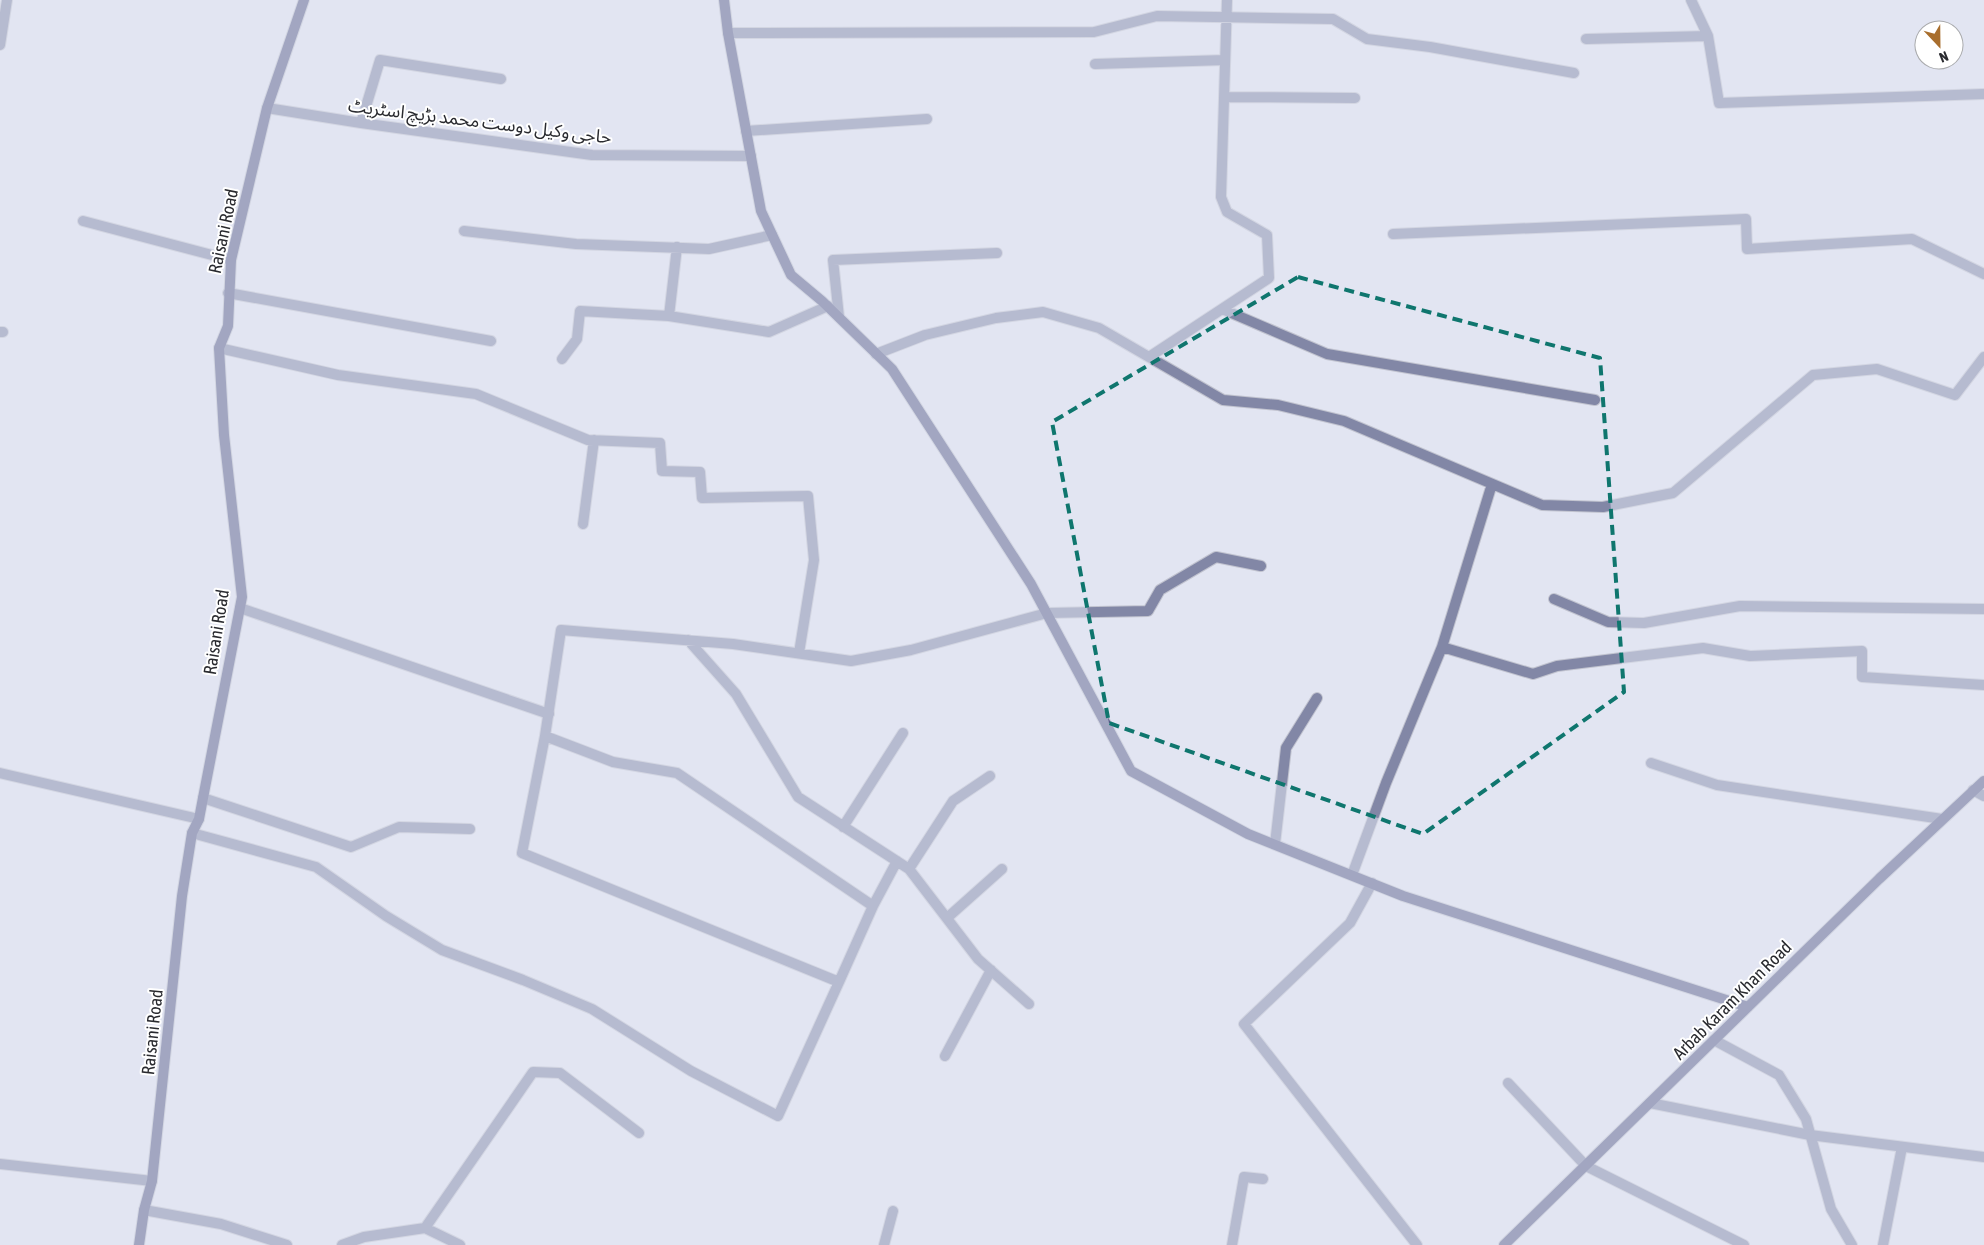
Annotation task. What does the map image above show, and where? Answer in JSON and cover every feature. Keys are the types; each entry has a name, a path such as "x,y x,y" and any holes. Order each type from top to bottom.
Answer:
{"main road":[{"name":"Raisani Road","path":"139,1245 144,1210 152,1181 182,896 192,833 199,819 242,596 224,435 219,348 228,326 231,260 266,108 304,0"},
{"path":"724,0 728,33 761,211 791,275 828,306 892,369 937,442 985,512 1047,613 1131,771 1248,834 1402,896 1748,1007"},
{"name":"Arbab Karam Khan Road","path":"1504,1245 1942,819 1984,781"}],"street":[{"path":"0,45 7,0"},
{"path":"1148,357 1269,278 1267,235 1227,212 1221,197 1224,60 1228,0"},
{"path":"1691,0 1708,36 1719,103 1984,94"},
{"path":"728,33 1094,32 1157,16 1333,19 1367,39 1430,47 1574,73"},
{"path":"1586,39 1708,36"},
{"path":"361,123 380,60 501,79"},
{"path":"1096,64 1224,60"},
{"path":"1224,97 1355,98"},
{"name":"حاجی وکیل دوست محمد بڑیچ اسٹریٹ","path":"266,108 592,155 751,156"},
{"path":"746,131 927,120"},
{"path":"1393,234 1746,219 1747,249 1912,239 1984,274"},
{"path":"83,221 231,260"},
{"path":"464,231 576,244 709,249 772,235"},
{"path":"669,316 677,247"},
{"path":"839,317 833,260 997,253"},
{"path":"228,293 491,341"},
{"path":"562,359 576,339 580,312 669,316 769,332 828,306"},
{"path":"1222,309 1327,354 1595,400"},
{"path":"876,354 925,335 996,318 1043,312 1099,328 1223,400 1278,405 1344,421 1542,505 1603,507 1673,493 1813,375 1877,370 1955,395 1984,357"},
{"path":"219,348 338,375 476,394 588,440 660,442 662,471 700,472 702,498 808,496 814,560 799,654"},
{"path":"583,524 594,440"},
{"path":"1352,875 1386,783 1442,647 1492,484"},
{"path":"839,982 522,853 546,736 561,630 688,640 851,661 911,650 1047,613 1148,611 1160,590 1216,557 1261,566"},
{"path":"1554,598 1608,622 1644,623 1740,606 1984,609"},
{"path":"240,608 549,714"},
{"path":"688,640 736,694 798,797 910,870 978,959 1030,1004"},
{"path":"1442,647 1533,674 1557,666 1703,648 1750,656 1862,651 1862,677 1984,685"},
{"path":"1275,844 1286,748 1317,698"},
{"path":"844,826 903,733"},
{"path":"546,736 613,762 677,773 873,906"},
{"path":"1651,764 1717,785 1942,819"},
{"path":"0,773 199,819"},
{"path":"910,870 953,801 990,776"},
{"path":"1973,790 1984,796"},
{"path":"203,798 351,846 399,827 470,829"},
{"path":"192,833 316,867 386,916 442,950 592,1009 692,1071 778,1116 873,906 897,862"},
{"path":"947,918 1002,869"},
{"path":"1372,883 1350,923 1244,1024 1417,1245"},
{"path":"945,1056 991,970"},
{"path":"1714,1040 1780,1075 1806,1119 1831,1209 1852,1245"},
{"path":"426,1228 533,1072 560,1073 639,1133"},
{"path":"1508,1083 1586,1166 1744,1245"},
{"path":"1650,1103 1810,1135 1984,1157"},
{"path":"1882,1245 1902,1147"},
{"path":"0,1164 152,1181"},
{"path":"1232,1245 1244,1177 1263,1179"},
{"path":"144,1210 221,1224 287,1245"},
{"path":"884,1245 893,1211"},
{"path":"342,1245 364,1237 426,1228 460,1245"}],"highlighted area":[{"path":"1298,277 1600,358 1624,692 1423,834 1109,723 1052,422"}]}
